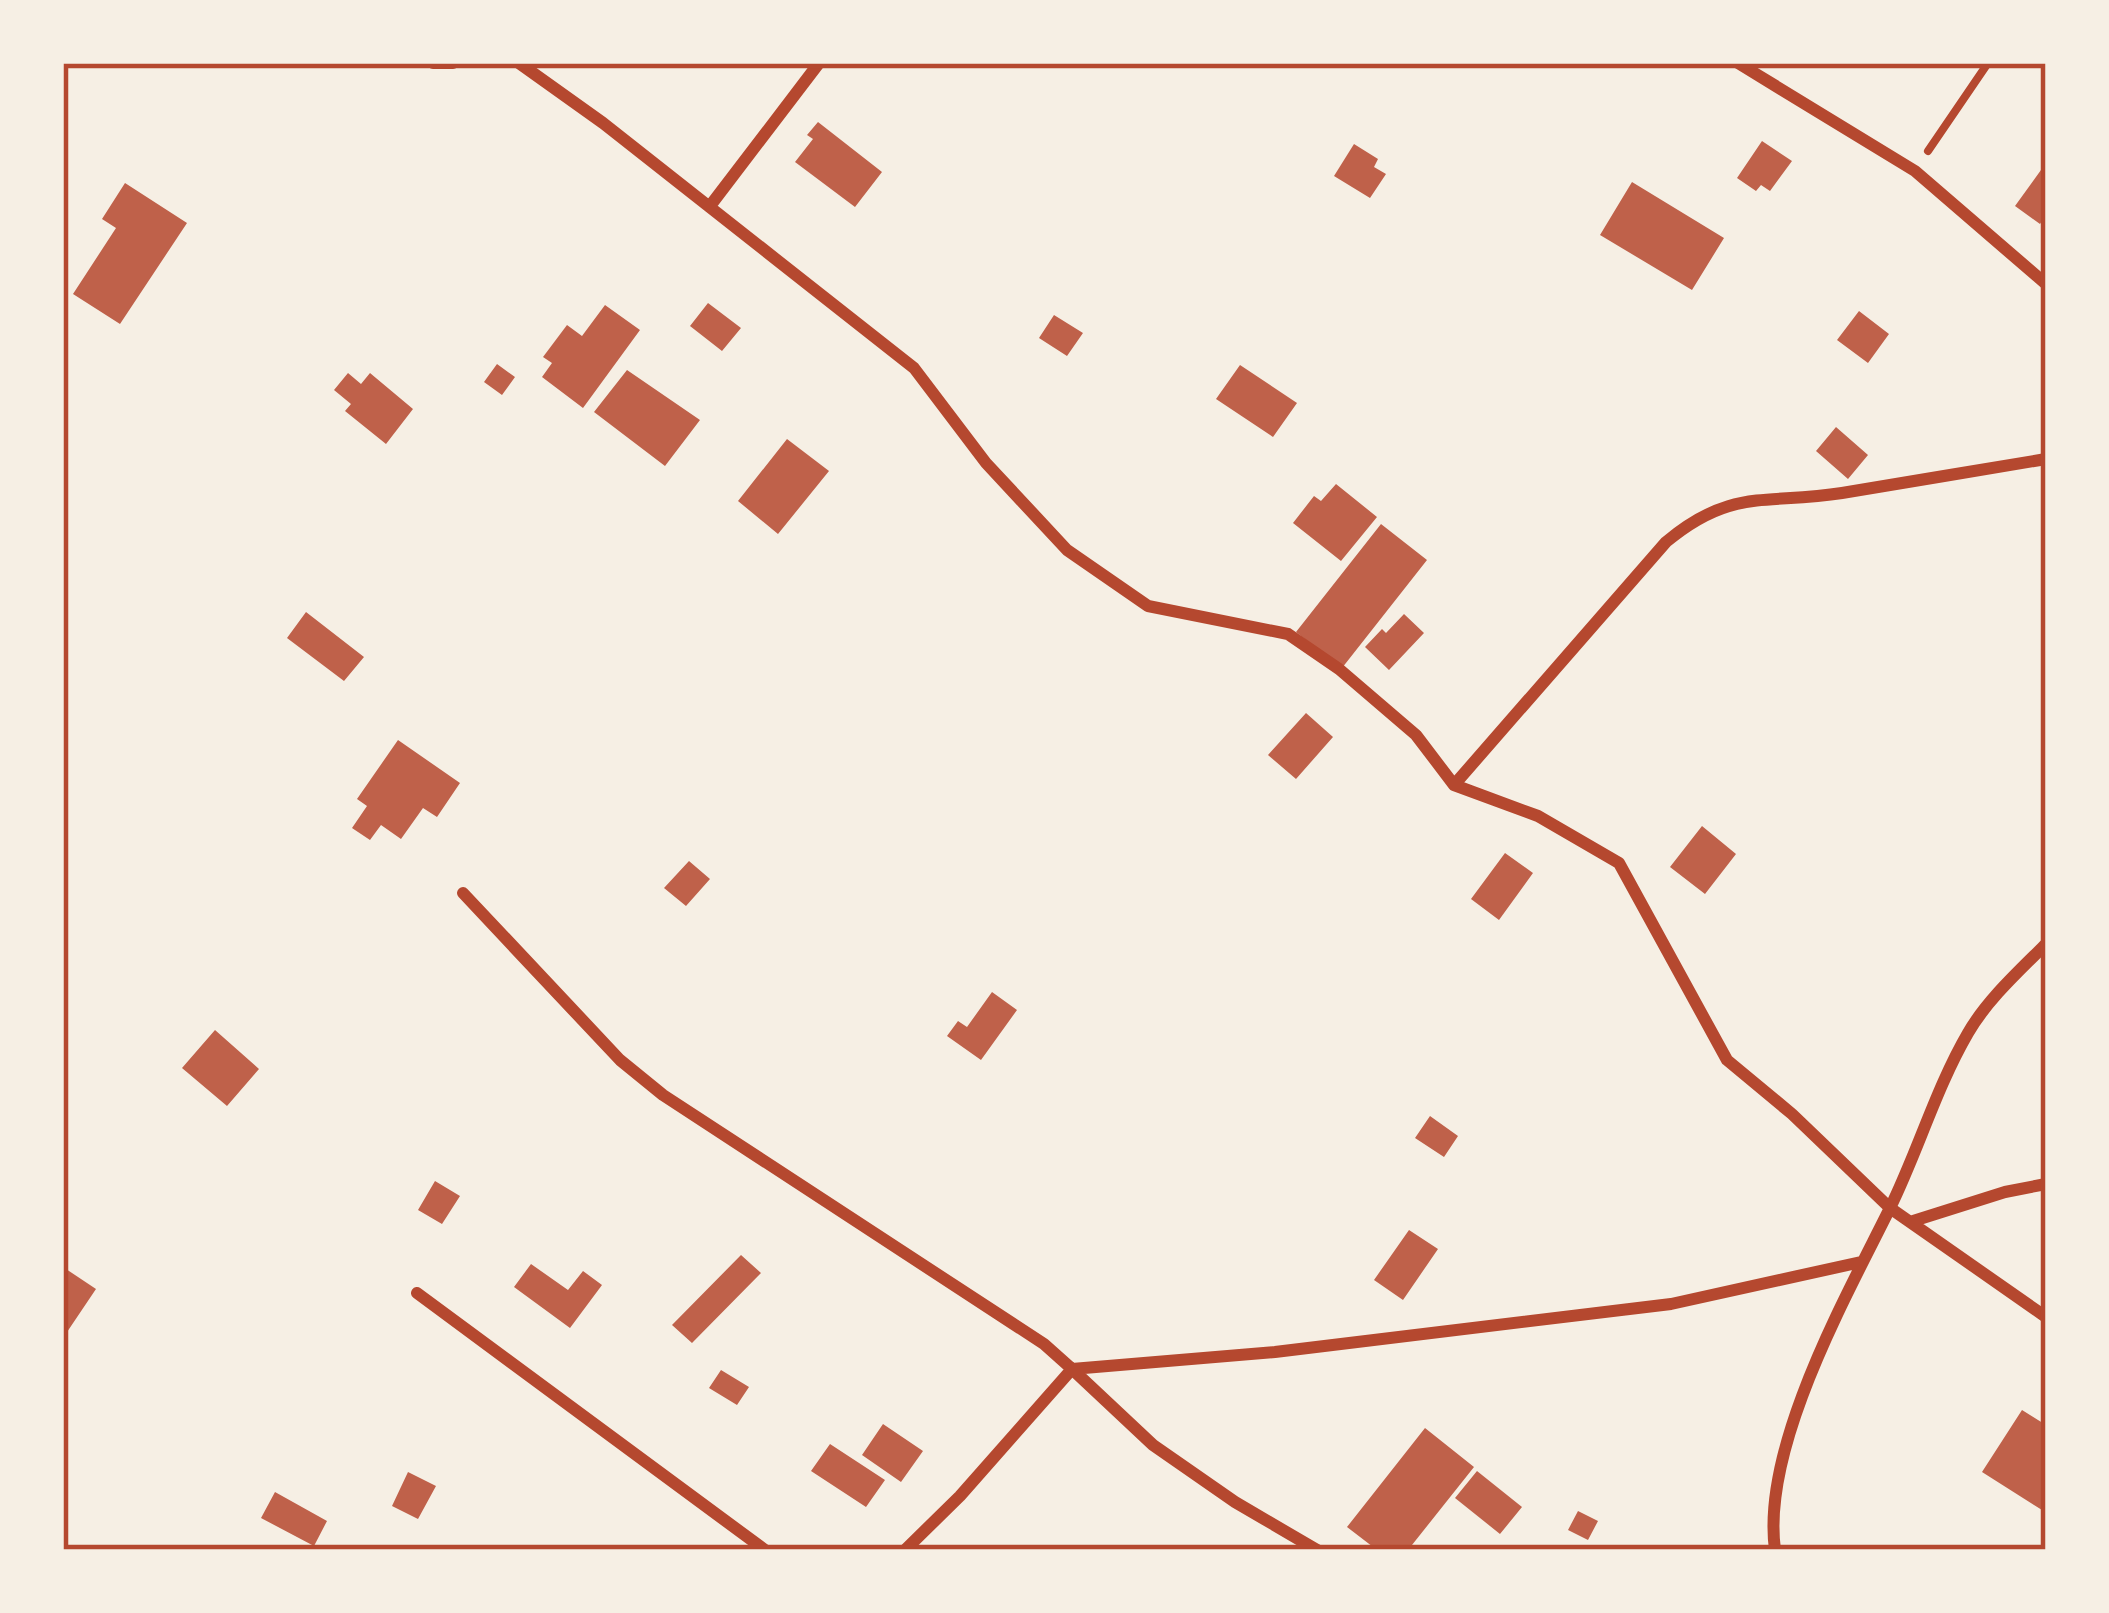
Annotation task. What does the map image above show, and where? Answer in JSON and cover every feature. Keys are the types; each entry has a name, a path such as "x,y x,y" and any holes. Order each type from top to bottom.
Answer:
{"street":[{"path":"434,63 453,63"},
{"path":"519,63 914,368 986,463 1067,550 1148,606 1288,634 1339,669 1416,735 1454,785 1538,816 1619,863 1727,1060 1792,1114 1890,1208 2046,1317"},
{"path":"710,206 819,63"},
{"path":"1738,63 1915,171 2046,284"},
{"path":"1454,785 1666,542 1694,519 1760,497 1834,494 2046,459"},
{"path":"463,892 620,1060 663,1095 1044,1344 1153,1445 1235,1502 1317,1550"},
{"path":"1775,1550 1772,1528 1781,1468 1797,1413 1861,1262 1969,1031 2046,944"},
{"path":"1910,1222 2046,1184"},
{"path":"905,1550 960,1496 1072,1369 1275,1352 1671,1304 1861,1262"},
{"path":"417,1293 764,1550"}],"path":[{"path":"1915,171 1988,63"}],"building":[{"path":"818,122 882,172 855,207 795,162 813,139 807,135"},
{"path":"1762,141 1792,161 1770,191 1761,185 1756,191 1737,178"},
{"path":"1354,144 1378,159 1374,167 1386,174 1370,198 1334,176"},
{"path":"2046,163 2046,215 2040,224 2015,206"},
{"path":"1632,182 1724,238 1692,290 1600,235"},
{"path":"125,183 187,223 120,324 73,294 116,228 102,219"},
{"path":"708,303 741,328 722,351 690,326"},
{"path":"605,305 640,330 583,408 542,377 552,363 543,357 567,325 582,336"},
{"path":"1859,311 1889,334 1868,363 1837,340"},
{"path":"1054,315 1083,333 1067,356 1039,338"},
{"path":"497,364 515,377 502,395 484,382"},
{"path":"1240,365 1297,403 1273,437 1216,399"},
{"path":"627,370 700,420 665,466 594,412"},
{"path":"348,373 361,384 370,373 413,409 386,444 345,411 351,404 334,390"},
{"path":"1836,427 1868,455 1848,479 1816,451"},
{"path":"787,439 829,471 778,534 738,501"},
{"path":"1336,484 1377,517 1341,561 1293,523 1314,496 1321,501"},
{"path":"1381,524 1427,560 1342,668 1296,632"},
{"path":"306,612 364,657 344,681 287,638"},
{"path":"1404,614 1424,633 1389,670 1365,647"},
{"path":"1306,713 1333,737 1296,779 1268,755"},
{"path":"398,740 460,783 437,817 423,808 401,839 381,825 370,840 352,828 367,806 357,799"},
{"path":"1702,826 1736,854 1705,894 1670,867"},
{"path":"1505,853 1533,873 1499,920 1471,899"},
{"path":"689,861 710,879 686,906 664,888"},
{"path":"992,992 1017,1010 981,1060 947,1036 958,1021 967,1027"},
{"path":"215,1030 259,1069 227,1106 182,1068"},
{"path":"1430,1116 1458,1136 1444,1157 1415,1138"},
{"path":"435,1181 460,1196 442,1224 418,1210"},
{"path":"1409,1230 1438,1249 1403,1300 1374,1280"},
{"path":"741,1255 761,1273 692,1343 672,1325"},
{"path":"531,1264 568,1290 583,1271 602,1285 570,1328 514,1287"},
{"path":"63,1267 96,1289 63,1338"},
{"path":"721,1370 749,1387 737,1405 709,1388"},
{"path":"2022,1410 2046,1425 2046,1505 2042,1510 1982,1472"},
{"path":"883,1424 923,1451 901,1482 862,1455"},
{"path":"1425,1428 1474,1467 1408,1550 1377,1550 1347,1527"},
{"path":"830,1444 885,1480 866,1507 811,1471"},
{"path":"1477,1471 1522,1507 1500,1534 1455,1498"},
{"path":"408,1472 436,1486 418,1519 392,1506"},
{"path":"275,1492 327,1521 314,1546 261,1518"},
{"path":"1578,1511 1598,1521 1588,1540 1568,1530"}]}
